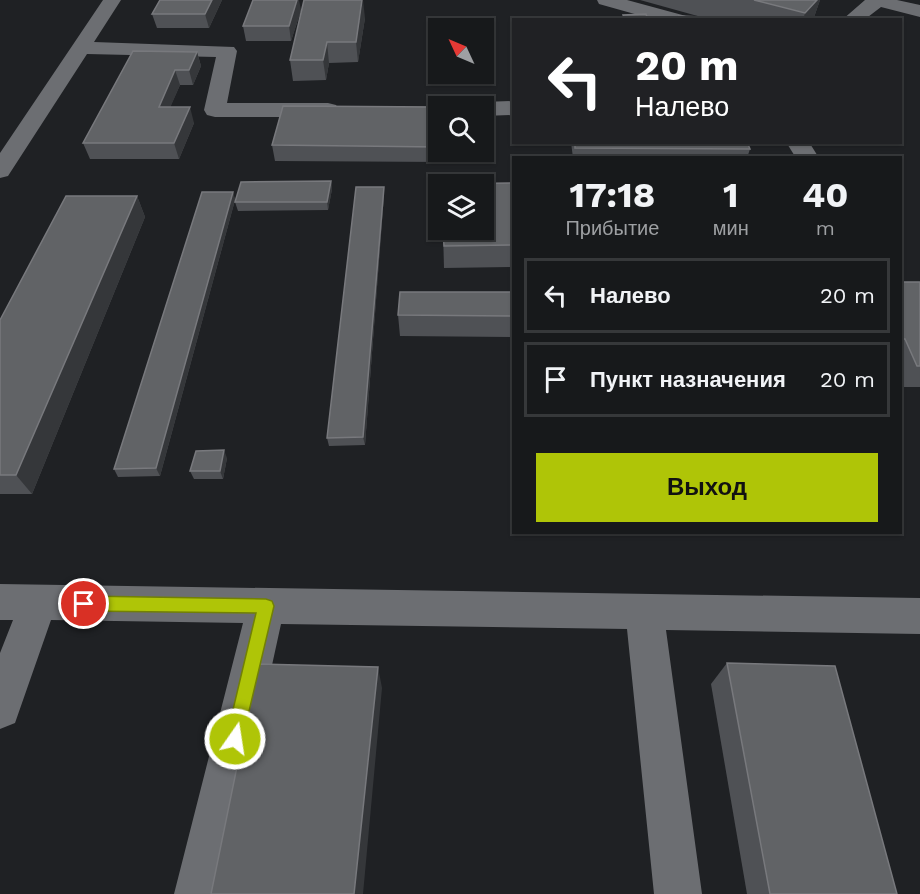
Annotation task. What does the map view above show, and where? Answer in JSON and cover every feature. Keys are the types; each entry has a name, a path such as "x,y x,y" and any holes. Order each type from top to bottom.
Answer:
{"street":[{"path":"0,171 112,0"},
{"path":"606,0 672,18"},
{"path":"854,18 876,1 909,6"},
{"path":"81,48 227,51 215,110 344,110"},
{"path":"494,109 512,108"},
{"path":"0,602 920,616"},
{"path":"0,708 38,603"},
{"path":"198,894 266,606"},
{"path":"644,612 678,894"}],"building":[{"path":"160,0 212,0 205,14 152,14"},
{"path":"253,0 297,0 289,26 243,26"},
{"path":"304,0 362,0 356,42 327,42 323,60 290,60"},
{"path":"754,0 817,0 805,13"},
{"path":"646,14 647,18 624,18 623,15"},
{"path":"679,16 702,18 680,18"},
{"path":"133,51 197,52 189,70 175,70 159,107 190,107 174,143 83,143"},
{"path":"283,106 428,107 428,147 272,145"},
{"path":"575,144 748,144 750,149 575,148"},
{"path":"331,181 327,202 235,202 241,182"},
{"path":"494,183 512,183 512,245 444,246 444,240 494,240"},
{"path":"356,187 384,187 363,437 327,438"},
{"path":"202,192 233,192 156,468 114,469"},
{"path":"66,196 137,196 16,475 0,475 0,320"},
{"path":"902,282 920,282 920,366 917,366 905,339 902,339"},
{"path":"400,292 512,292 512,316 398,315"},
{"path":"224,450 220,471 190,471 196,451"},
{"path":"727,663 835,666 897,894 770,894"},
{"path":"258,664 378,667 354,894 211,894"}],"route":[{"path":"84,604 266,606 235,739"}]}
